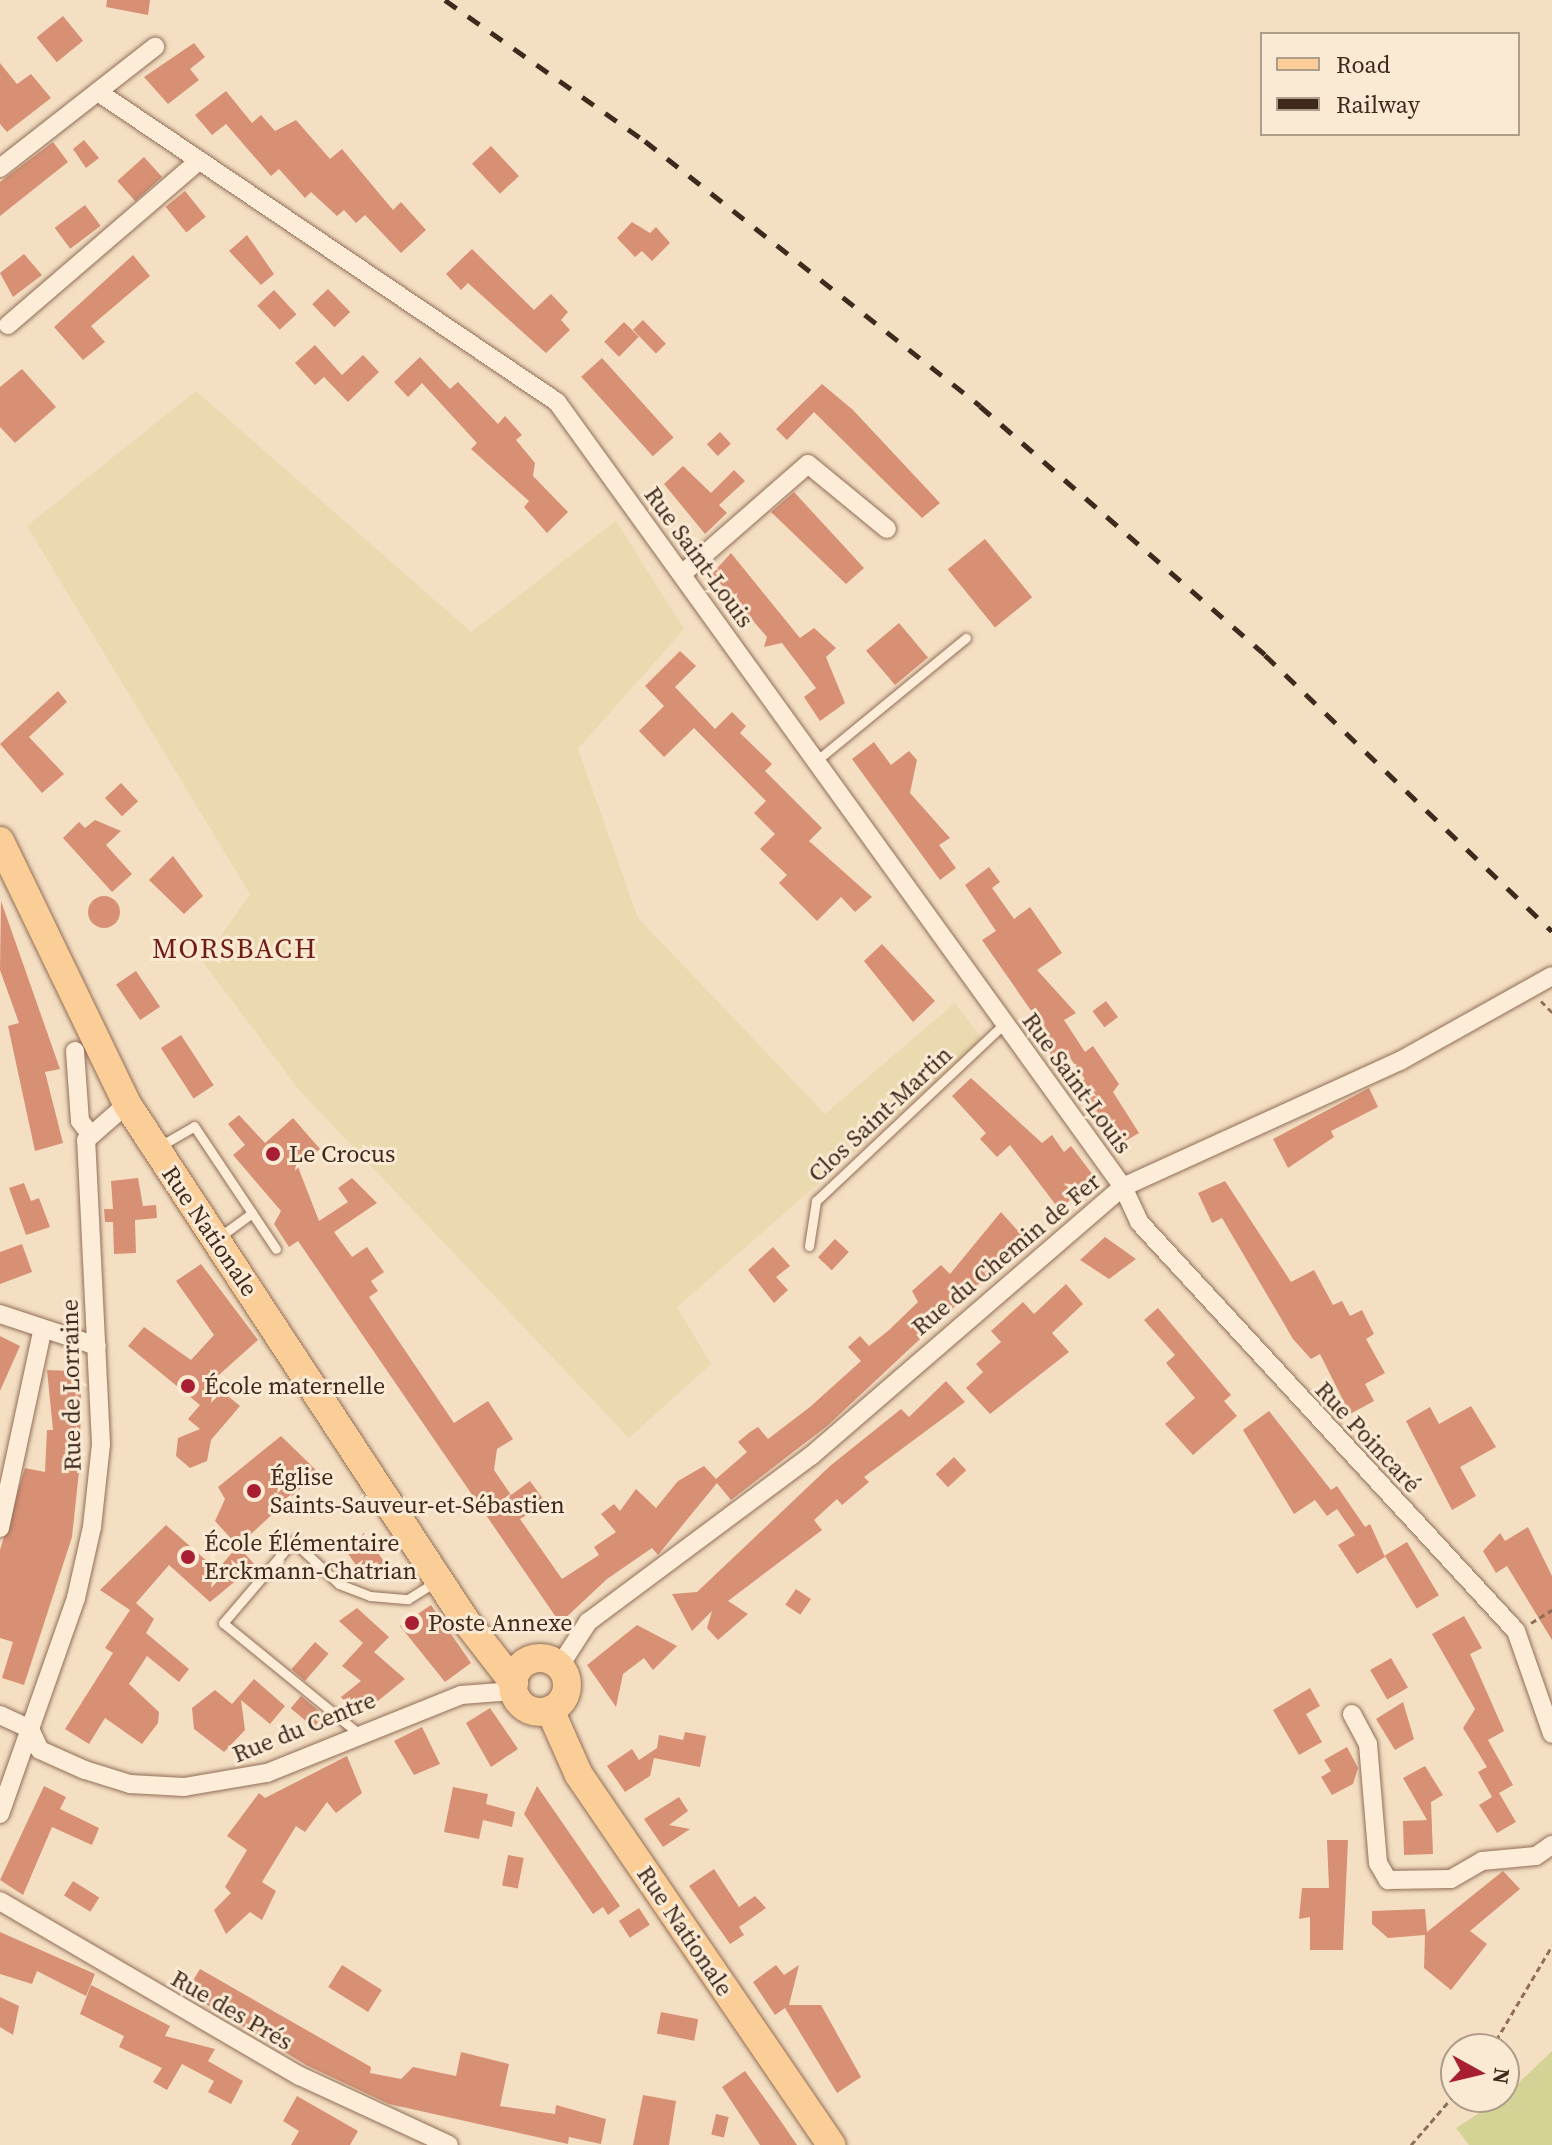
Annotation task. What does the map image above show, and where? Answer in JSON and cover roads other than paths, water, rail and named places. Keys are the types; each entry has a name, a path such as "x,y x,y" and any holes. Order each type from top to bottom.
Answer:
{"main road":[{"name":"Rue Nationale","path":"0,841 127,1104 450,1588 518,1679"},
{"name":"Rue Nationale","path":"450,1588 490,1657 518,1679"},
{"path":"544,1659 559,1667 566,1691 550,1710 528,1709 518,1679 544,1659"},
{"name":"Rue Nationale","path":"550,1710 579,1775 831,2145"}],"street":[{"path":"0,168 101,94 155,47"},
{"name":"Rue Saint-Louis","path":"101,94 557,402 1123,1187"},
{"path":"8,325 199,161"},
{"path":"682,574 808,464 887,529"},
{"name":"Rue du Chemin de Fer","path":"559,1667 588,1622 811,1456 1123,1187 1400,1061 1552,976"},
{"name":"Rue de Lorraine","path":"0,1814 30,1729 92,1527 101,1444 85,1171 90,1134 80,1121 75,1051"},
{"path":"90,1134 127,1104"},
{"name":"Rue Poincaré","path":"1123,1187 1139,1222 1516,1631 1552,1734"},
{"path":"0,1314 42,1332 97,1346"},
{"path":"0,1528 42,1332"},
{"path":"480,1690 490,1657"},
{"name":"Rue du Centre","path":"30,1729 40,1750 85,1770 130,1784 184,1787 267,1773 358,1733 518,1679"},
{"path":"1352,1714 1368,1744 1378,1863 1388,1880 1451,1879 1482,1861 1536,1856 1552,1845"},
{"path":"0,1715 30,1729"},
{"name":"Rue des Prés","path":"0,1901 300,2076 449,2145"}],"lane":[{"path":"816,761 966,638"},
{"name":"Clos Saint-Martin","path":"809,1246 816,1201 1005,1023"},
{"path":"155,1149 194,1126 276,1249"},
{"path":"215,1240 252,1213"},
{"path":"358,1733 223,1623 293,1541 339,1584 390,1601 450,1588"}],"railway":[{"path":"445,0 645,141 980,406 1265,655 1552,931"}],"place":[{"name":"Le Crocus","path":"273,1154"},
{"name":"École maternelle","path":"188,1386"},
{"name":"Église Saints-Sauveur-et-Sébastien","path":"254,1491"},
{"name":"École Élémentaire Erckmann-Chatrian","path":"188,1557"},
{"name":"Poste Annexe","path":"412,1623"}],"district":[{"name":"MORSBACH","path":"235,948"}]}
